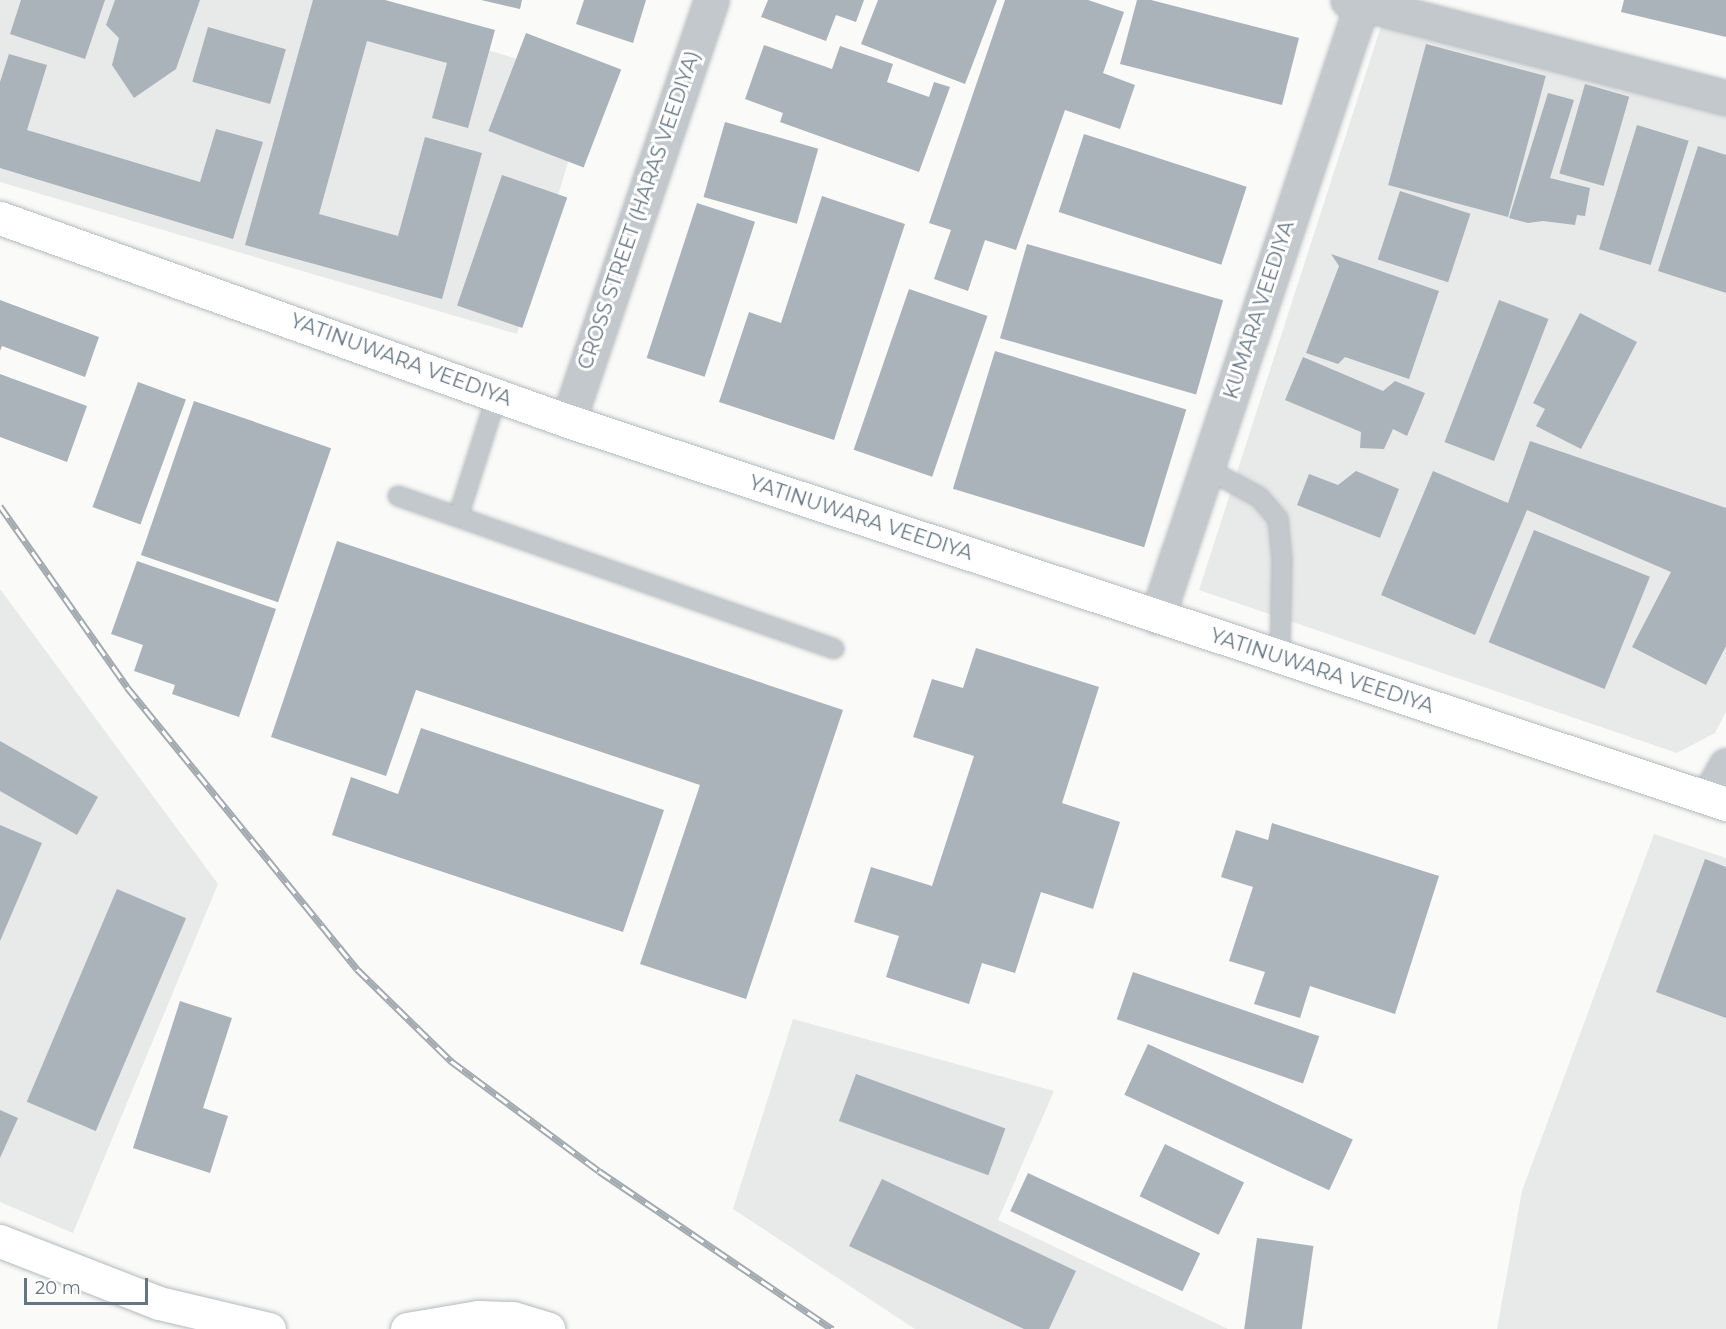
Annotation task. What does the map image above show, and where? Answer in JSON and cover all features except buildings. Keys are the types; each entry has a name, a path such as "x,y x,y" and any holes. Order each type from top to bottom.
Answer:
{"main road":[{"name":"YATINUWARA VEEDIYA","path":"0,218 568,421 1717,801"},
{"path":"0,1241 93,1280 222,1324 269,1329"},
{"path":"407,1329 478,1317 513,1318 548,1329"}],"street":[{"name":"CROSS STREET (HARAS VEEDIYA)","path":"568,421 711,0"},
{"path":"1355,2 1726,98"},
{"name":"KUMARA VEEDIYA","path":"1157,617 1207,469 1355,2"},
{"path":"1717,801 1726,766"}],"lane":[{"path":"458,517 497,395"},
{"path":"1207,469 1259,496 1278,519 1282,560 1281,657"},
{"path":"398,496 834,649"}],"shaded area":[{"path":"0,0 317,0 592,81 517,334 0,182"},
{"path":"1383,20 1726,110 1726,712 1715,733 1677,753 1199,590"},
{"path":"0,589 218,884 73,1233 0,1202"},
{"path":"1654,834 1726,858 1726,1329 1497,1329 1522,1191"},
{"path":"793,1019 1054,1091 998,1220 1228,1329 915,1329 733,1209"}],"railway":[{"path":"0,506 127,687 357,969 451,1061 599,1171 832,1329"}]}
